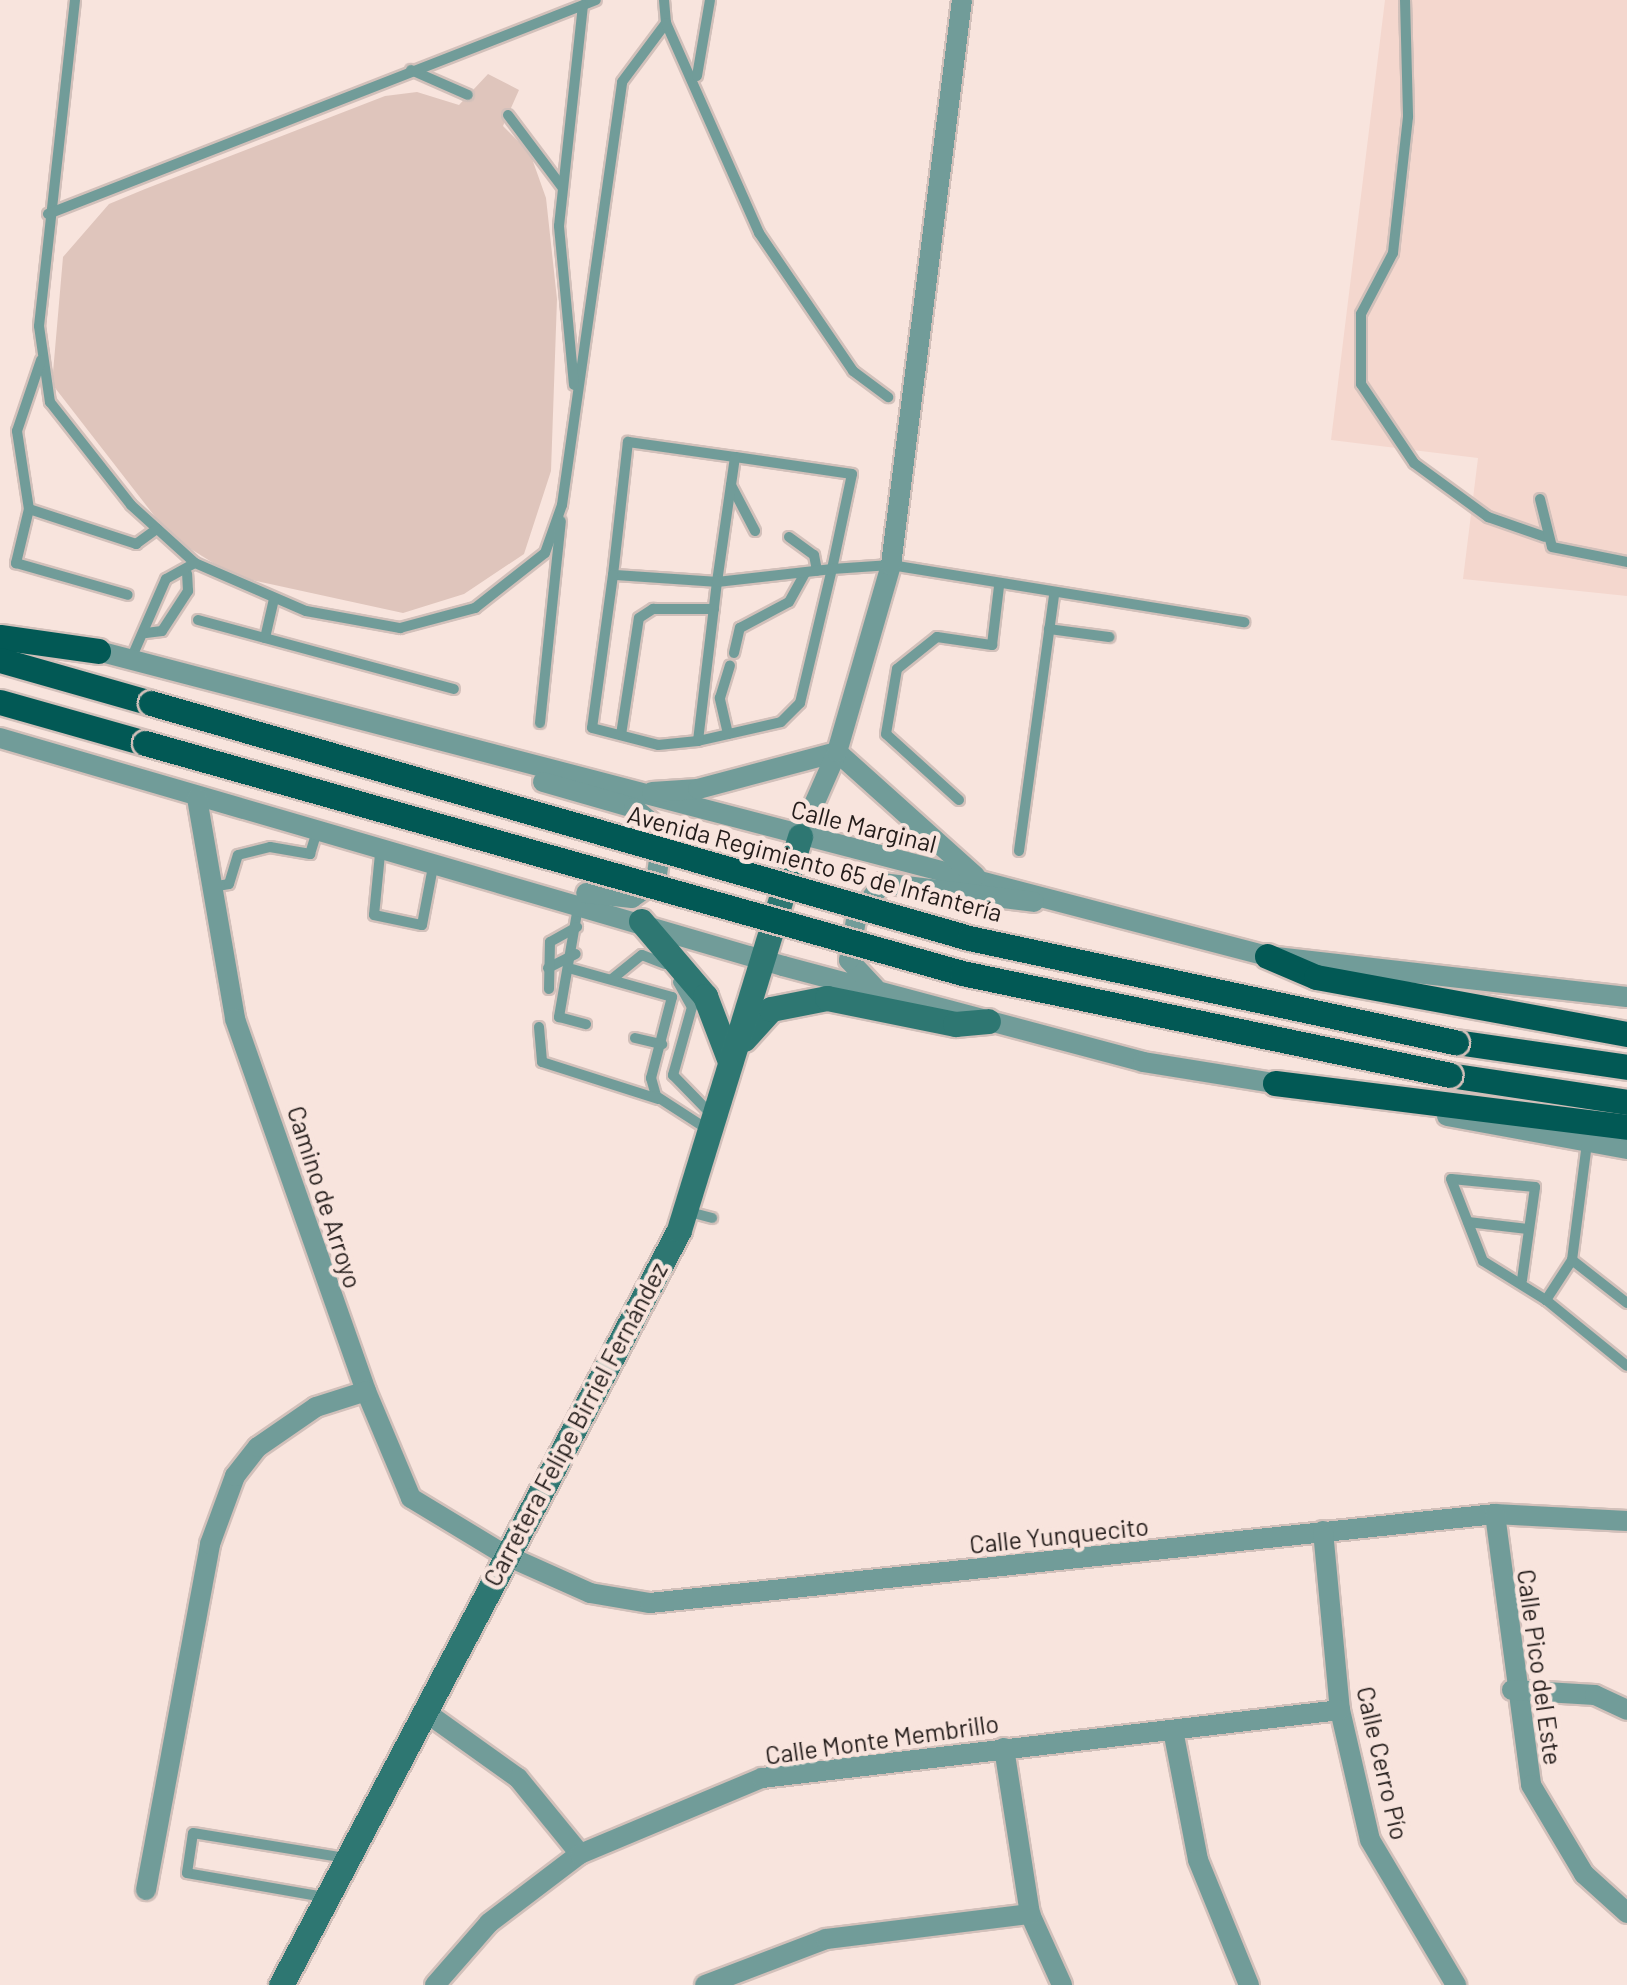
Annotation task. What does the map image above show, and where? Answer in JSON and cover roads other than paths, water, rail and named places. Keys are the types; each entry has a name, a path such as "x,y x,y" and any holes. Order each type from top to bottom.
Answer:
{"main road":[{"path":"0,638 98,651"},
{"name":"Avenida Regimiento 65 de Infantería","path":"0,660 933,928 1456,1042 1627,1068"},
{"path":"0,702 924,964 1449,1075 1627,1102"},
{"path":"1266,956 1316,977 1627,1034"},
{"path":"1275,1083 1627,1127"}],"street":[{"path":"800,836 836,752 891,564 962,0"},
{"name":"Calle Marginal","path":"98,651 1266,956 1627,997"},
{"path":"0,738 380,854 640,920 880,992 1143,1062 1627,1149"},
{"path":"630,793 698,790 836,752"},
{"path":"836,752 983,882"},
{"path":"488,755 634,808 663,832 656,881 632,898 510,886"},
{"name":"Camino de Arroyo","path":"197,798 235,1019 366,1391 411,1498 505,1555"},
{"name":"Carretera Felipe Birriel Fernández","path":"282,1985 685,1211 800,836"},
{"path":"880,992 848,960 856,920 882,884 900,879 1002,904 1056,900"},
{"path":"640,920 705,996 729,1059"},
{"path":"729,1059 758,1021 791,1002 850,998 955,1024 988,1020"},
{"path":"146,1890 210,1544 235,1476 258,1447 316,1407 366,1391"},
{"name":"Calle Yunquecito","path":"505,1555 590,1593 650,1603 1495,1514 1627,1521"},
{"name":"Calle Pico del Este","path":"1495,1514 1512,1690 1531,1785 1584,1874 1627,1912"},
{"name":"Calle Cerro Pío","path":"1323,1531 1340,1710 1370,1840 1433,1960 1456,1985"},
{"path":"1512,1690 1595,1695 1627,1710"},
{"name":"Calle Monte Membrillo","path":"435,1985 489,1924 580,1854 762,1778 1340,1710"},
{"path":"424,1712 518,1778 580,1854"},
{"path":"1173,1730 1198,1860 1250,1985"},
{"path":"1004,1748 1030,1914 1062,1985"},
{"path":"705,1985 826,1939 1030,1914"}],"lane":[{"path":"75,0 48,214 43,354 50,402 157,529 195,563 274,600 400,628 447,620 511,588 545,553 562,505"},
{"path":"48,214 596,0"},
{"path":"664,0 666,23 696,77 759,234 853,371 888,396"},
{"path":"696,77 710,0"},
{"path":"1405,0 1408,116 1393,252 1362,314 1362,384 1414,463 1488,517 1546,537 1566,554 1627,562"},
{"path":"576,391 566,354 563,188 583,5"},
{"path":"540,723 576,391 622,82 666,23"},
{"path":"412,70 468,95"},
{"path":"508,115 563,188"},
{"path":"43,354 17,431 29,509 16,562 128,595"},
{"path":"628,442 735,457 852,474 800,704 781,722 698,741 621,736 592,728 628,442"},
{"path":"698,741 735,457"},
{"path":"731,485 754,531"},
{"path":"1540,498 1546,537"},
{"path":"29,509 136,544 157,529"},
{"path":"789,537 814,554 818,571"},
{"path":"146,632 162,630 188,591 187,574 195,563"},
{"path":"613,575 717,582 891,564 999,586 1244,622"},
{"path":"734,652 740,628 789,602 805,573"},
{"path":"130,660 146,632 166,579 187,574"},
{"path":"959,800 886,734 897,669 937,636 992,644 999,586"},
{"path":"1019,851 1054,594"},
{"path":"265,638 274,600"},
{"path":"621,736 639,618 653,609 714,610"},
{"path":"198,620 454,689"},
{"path":"1049,629 1108,637"},
{"path":"728,734 720,698 730,666"},
{"path":"212,887 229,884 238,855 270,847 310,854 316,834"},
{"path":"380,854 374,915 422,924 433,867"},
{"path":"578,904 576,954 559,1016 586,1024"},
{"path":"549,989 550,942 577,927"},
{"path":"548,968 576,954"},
{"path":"598,990 642,955 674,977 692,1007 674,1074 711,1122"},
{"path":"572,969 672,997 651,1078 658,1099"},
{"path":"612,979 618,995"},
{"path":"632,999 635,986"},
{"path":"650,1004 653,991"},
{"path":"646,1026 638,1039 662,1044"},
{"path":"539,1028 542,1062 658,1099 711,1122"},
{"path":"1546,1300 1572,1260 1587,1142"},
{"path":"1522,1280 1534,1187 1451,1179 1483,1261 1522,1280 1627,1366"},
{"path":"685,1211 712,1218"},
{"path":"1468,1222 1528,1229"},
{"path":"1572,1260 1627,1304"},
{"path":"325,1898 187,1873 193,1833 346,1858"}]}
